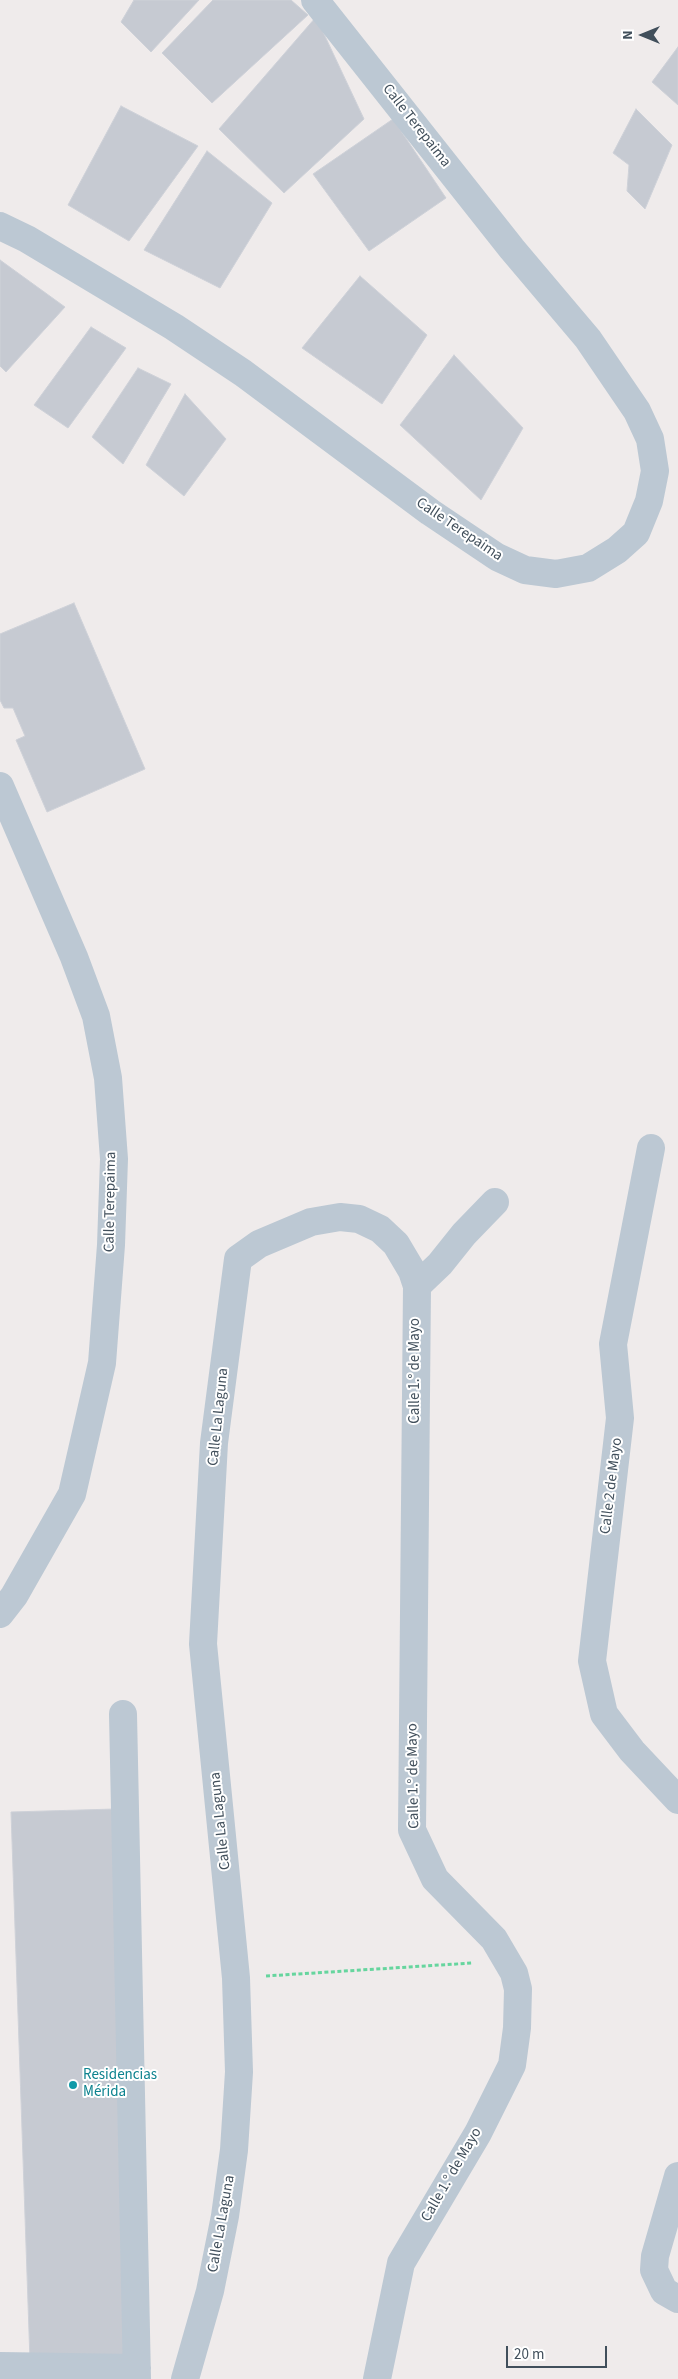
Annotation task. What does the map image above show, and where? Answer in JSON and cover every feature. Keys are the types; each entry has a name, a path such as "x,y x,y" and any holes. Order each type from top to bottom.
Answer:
{"street":[{"name":"Calle Terepaima","path":"0,226 27,239 182,332 242,373 430,512 497,557 525,570 556,574 588,568 617,550 636,532 649,501 655,471 650,439 637,411 588,339 512,249 315,0"},
{"name":"Calle Terepaima","path":"0,786 74,957 96,1016 108,1078 114,1159 111,1246 102,1363 72,1494 14,1596 0,1614"},
{"name":"Calle 2 de Mayo","path":"651,1148 613,1344 620,1418 592,1661 604,1714 632,1751 678,1800"},
{"path":"417,1286 440,1264 464,1234 495,1202"},
{"name":"Calle La Laguna","path":"184,2379 210,2291 225,2216 234,2150 239,2072 236,1978 203,1644 214,1443 238,1259 259,1244 311,1222 340,1217 359,1219 380,1229 396,1244 412,1271 417,1286"},
{"name":"Calle 1.° de Mayo","path":"377,2379 400,2264 478,2132 512,2065 517,2028 518,1989 514,1973 494,1938 435,1879 412,1830 417,1286"},
{"path":"5,2370 137,2374 123,1714"},
{"path":"678,2176 655,2256 654,2270 664,2291 678,2299"}],"path":[{"path":"236,1978 507,1961"}],"building":[{"path":"134,0 199,0 151,52 121,22"},
{"path":"213,0 291,0 308,15 212,103 162,53"},
{"path":"316,17 364,119 284,193 219,129"},
{"path":"678,47 678,105 652,82"},
{"path":"121,106 198,146 129,241 68,205"},
{"path":"636,109 672,145 645,209 627,191 629,165 613,153"},
{"path":"393,119 446,198 369,251 313,174"},
{"path":"207,151 272,203 220,288 144,250"},
{"path":"0,260 65,307 6,372 0,366"},
{"path":"360,276 427,335 382,404 302,348"},
{"path":"91,327 126,348 68,428 34,405"},
{"path":"454,355 523,428 481,500 400,425"},
{"path":"138,368 171,384 123,464 92,437"},
{"path":"185,394 226,439 184,496 146,465"},
{"path":"74,603 145,769 47,812 16,740 25,736 13,708 4,708 0,700 0,634"},
{"name":"Residencias Mérida","path":"115,1809 134,2358 30,2361 11,1812"}],"place":[{"name":"Residencias Mérida","path":"73,2085"}]}
